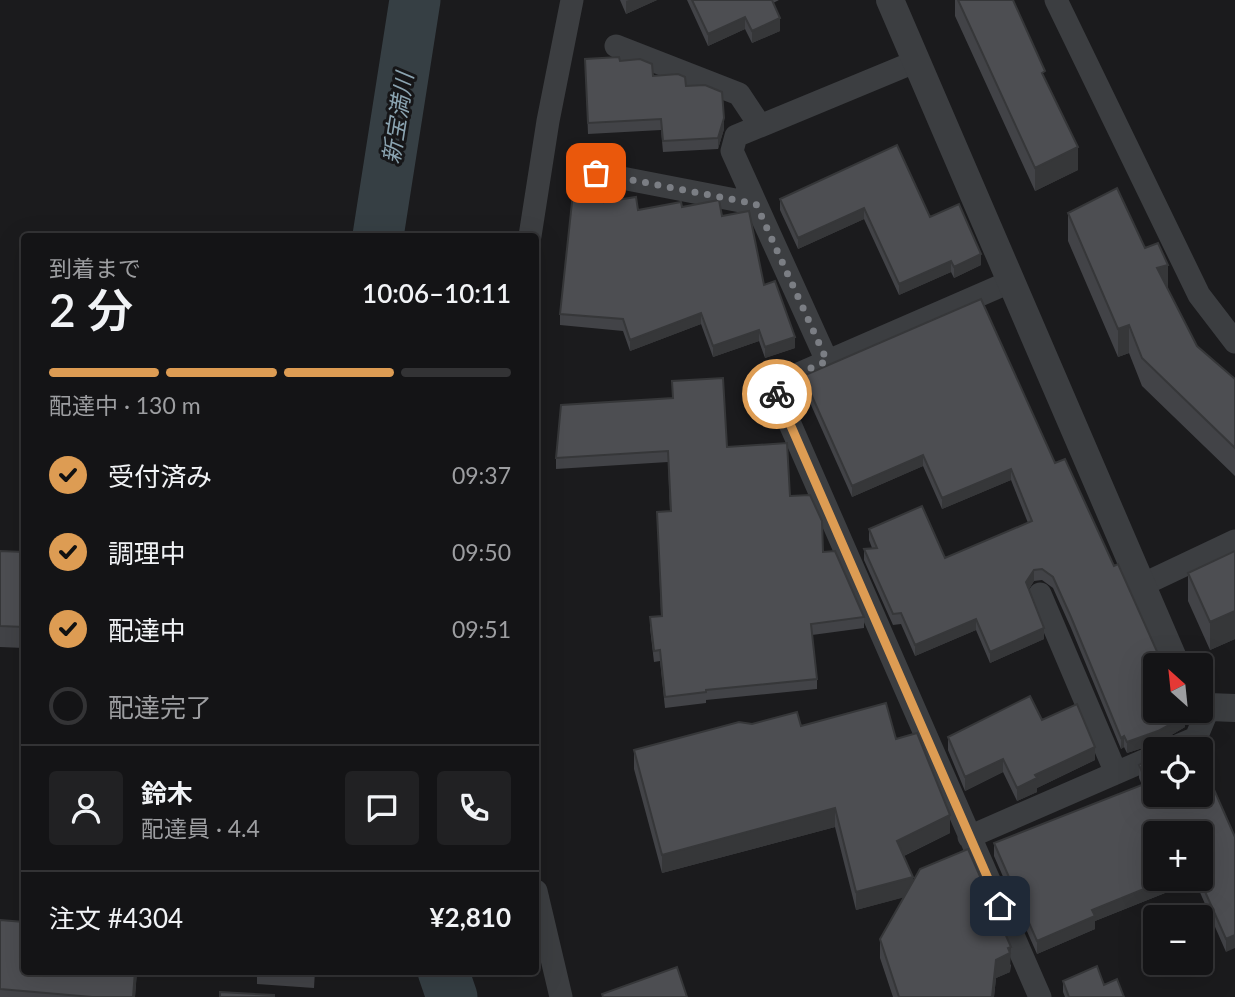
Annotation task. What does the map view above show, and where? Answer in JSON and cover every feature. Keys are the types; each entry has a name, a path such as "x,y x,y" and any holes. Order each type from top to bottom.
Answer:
{"street":[{"path":"530,233 548,121 572,0"},
{"path":"890,0 1171,653"},
{"path":"1056,0 1199,295 1235,342"},
{"path":"616,46 740,94 759,124"},
{"path":"827,361 732,151 736,136 759,124 917,61"},
{"path":"596,173 756,204"},
{"path":"1012,281 773,385 1040,997"},
{"path":"1142,585 1235,541"},
{"path":"1040,594 1116,772"},
{"path":"1197,737 1215,705"},
{"path":"969,837 1143,760"},
{"path":"539,904 561,997"}],"building":[{"path":"692,0 772,0 780,18 752,31 745,17 708,34"},
{"path":"958,0 1013,0 1045,71 1042,73 1078,147 1035,168"},
{"path":"619,57 620,61 640,59 652,64 653,76 678,74 685,77 686,86 705,85 722,92 724,118 718,138 663,141 661,119 588,123 585,59"},
{"path":"897,145 930,217 959,204 981,254 954,267 951,261 899,284 864,208 798,238 780,199"},
{"path":"1117,188 1145,248 1158,243 1168,265 1157,268 1197,346 1235,379 1235,448 1142,358 1129,325 1118,329 1068,213"},
{"path":"573,193 604,196 604,202 636,197 638,210 681,202 682,207 719,200 722,216 749,211 764,285 775,281 795,337 765,347 759,330 713,346 701,313 630,340 623,319 560,314"},
{"path":"981,299 1055,463 1065,459 1114,566 1118,564 1158,653 1143,653 1143,723 1172,723 1127,742 1124,736 1121,738 1053,577 1042,569 1034,570 1026,582 1044,628 990,652 976,619 915,645 901,613 893,614 864,549 877,548 869,529 922,506 945,558 1032,521 1011,469 942,498 923,455 852,486 803,376"},
{"path":"723,378 727,447 787,443 790,496 810,495 822,521 823,552 835,551 864,617 811,624 817,679 706,690 665,697 660,650 654,651 650,617 662,616 657,512 671,511 668,451 556,458 561,405 673,398 672,381"},
{"path":"0,551 21,552 21,627 0,626"},
{"path":"1235,551 1235,611 1210,622 1188,573"},
{"path":"1030,696 1042,720 1077,704 1095,747 1035,775 1037,778 1017,788 1003,759 965,777 948,737"},
{"path":"886,703 896,739 917,733 950,815 897,841 913,877 856,892 835,808 662,855 634,750 739,722 752,724 797,712 801,726"},
{"path":"1143,785 1143,807 1213,807 1213,787 1235,837 1235,935 1226,939 1205,891 1213,891 1213,821 1143,821 1143,889 1092,910 1095,916 1037,941 994,843"},
{"path":"968,849 1011,947 1008,948 1010,953 996,960 992,997 899,997 880,939 920,869"},
{"path":"0,920 21,922 21,975 135,975 133,997 92,997 0,989"},
{"path":"1097,966 1104,985 1117,979 1124,997 1069,997 1063,981"},
{"path":"677,967 687,997 603,997 602,994"},
{"path":"220,992 274,995 274,997 220,997"}],"waterway":[{"name":"新宝満川","path":"378,233 415,0"},
{"name":"新宝満川","path":"444,975 452,997"}],"way so far":[{"path":"596,173 756,204 827,361 773,385 777,394"}],"route":[{"path":"777,394 1000,906"}]}
